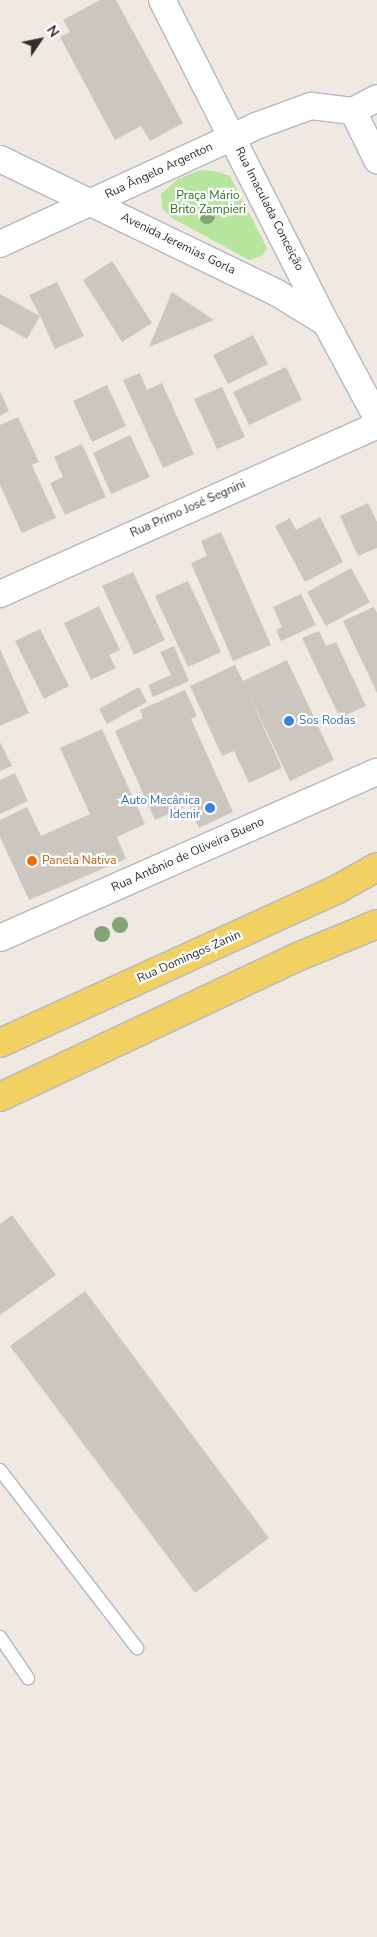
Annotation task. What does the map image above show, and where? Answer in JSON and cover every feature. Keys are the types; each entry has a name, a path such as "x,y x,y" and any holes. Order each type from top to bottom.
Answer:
{"main road":[{"name":"Rua Domingos Zanin","path":"0,1043 336,890 377,867"},
{"path":"0,1097 295,958 377,924"}],"street":[{"name":"Rua Imaculada Conceição","path":"162,0 326,323 377,418"},
{"path":"377,98 353,111 377,160"},
{"name":"Rua Ângelo Argenton","path":"0,244 232,137 312,106 353,111"},
{"name":"Avenida Jeremias Gorla","path":"0,159 277,293 326,323"},
{"name":"Rua Primo José Segnini","path":"0,594 377,425"},
{"name":"Rua Antônio de Oliveira Bueno","path":"0,938 377,772"}],"lane":[{"path":"0,1470 137,1648"},
{"path":"0,1637 28,1678"}],"green space":[{"name":"Praça Mário Brito Zampieri","path":"200,170 219,172 230,176 267,248 262,256 249,260 172,218 162,208 161,194 178,179"}],"building":[{"path":"100,0 116,0 183,123 150,141 141,126 115,140 60,37 70,32 63,20"},
{"path":"112,261 152,323 122,342 83,280"},
{"path":"57,282 84,336 55,349 29,295"},
{"path":"172,292 214,320 149,347"},
{"path":"0,294 40,316 27,339 0,324"},
{"path":"253,335 268,364 228,384 213,355"},
{"path":"286,367 302,400 249,425 233,392"},
{"path":"140,373 147,390 162,383 194,454 163,468 123,380"},
{"path":"107,385 126,426 92,442 73,401"},
{"path":"222,387 245,437 217,449 194,399"},
{"path":"0,391 9,411 0,416"},
{"path":"18,417 39,462 32,465 56,518 22,533 0,485 0,425"},
{"path":"130,435 150,477 111,494 93,453"},
{"path":"82,444 106,497 65,515 50,483 63,477 54,457"},
{"path":"368,503 377,522 377,548 358,556 340,516"},
{"path":"320,517 343,562 305,582 275,526 290,518 296,530"},
{"path":"221,532 271,645 233,661 191,563 207,556 201,541"},
{"path":"351,568 370,602 326,626 307,592"},
{"path":"133,572 165,640 134,655 102,586"},
{"path":"188,581 221,652 188,667 155,596"},
{"path":"301,594 316,625 281,641 276,630 282,627 273,607"},
{"path":"99,606 120,650 109,655 116,668 91,680 64,623"},
{"path":"374,607 377,613 377,693 343,621"},
{"path":"40,629 69,686 44,699 15,641"},
{"path":"319,631 326,646 336,642 366,706 340,718 302,638"},
{"path":"174,646 189,681 153,697 148,685 171,675 160,652"},
{"path":"0,649 29,713 0,726"},
{"path":"287,660 334,760 290,781 246,688 282,768 249,783 234,751 222,756 190,686 235,665 243,681"},
{"path":"139,687 147,702 107,724 99,709"},
{"path":"185,690 197,716 191,719 233,812 199,828 189,805 155,820 115,731 143,718 140,710"},
{"path":"102,729 145,824 117,837 126,859 29,900 0,837 0,820 27,807 41,836 90,814 60,748"},
{"path":"0,742 12,766 0,771"},
{"path":"15,773 28,801 0,814 0,780"},
{"path":"12,1215 56,1275 0,1315 0,1224"},
{"path":"85,1291 269,1538 195,1593 10,1346"}],"place":[{"name":"Sos Rodas","path":"289,721"},
{"name":"Auto Mecânica Idenir","path":"210,808"},
{"name":"Panela Nativa","path":"32,861"}]}
